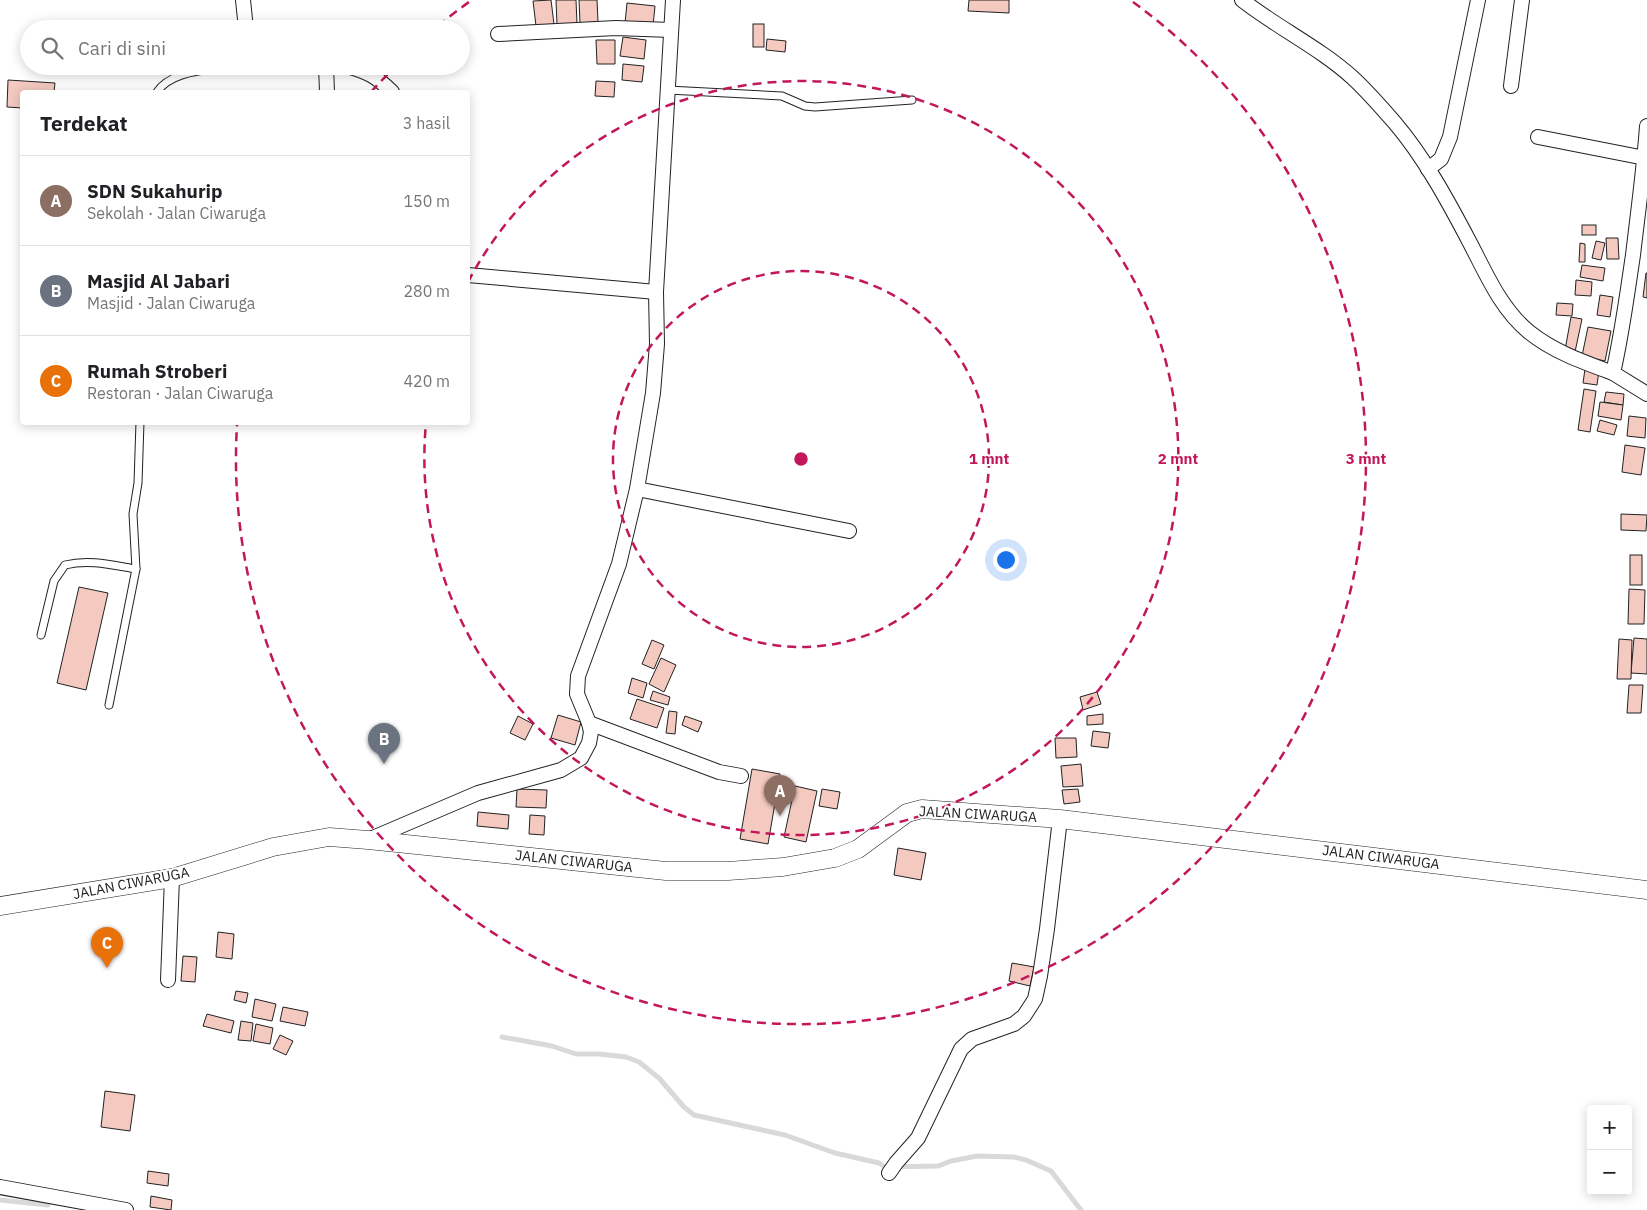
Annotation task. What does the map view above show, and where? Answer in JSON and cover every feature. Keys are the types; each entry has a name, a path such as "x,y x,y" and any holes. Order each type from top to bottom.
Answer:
{"street":[{"path":"243,0 245,20"},
{"path":"368,840 478,793 561,770 580,758 589,743 591,732 589,723 577,694 578,676 619,564 637,489 653,393 657,344 656,292 673,0"},
{"path":"1242,0 1353,78 1396,124 1428,169 1454,212 1492,287 1510,313 1528,331 1554,349 1576,360 1613,373 1647,394"},
{"path":"1428,169 1441,159 1450,138 1478,0"},
{"path":"1511,86 1522,0"},
{"path":"498,34 616,28 671,30"},
{"path":"326,75 327,90"},
{"path":"372,75 390,90"},
{"path":"1613,373 1627,296 1645,158 1647,126"},
{"path":"1538,137 1645,158"},
{"path":"470,275 656,292"},
{"path":"637,489 849,531"},
{"path":"589,723 719,772 741,776"},
{"name":"JALAN CIWARUGA","path":"0,906 172,878 272,847 329,838 368,840 666,871 728,871 782,867 835,858 858,849 907,813 922,809 1060,819 1647,890"},
{"path":"889,1173 896,1162 918,1138 961,1050 972,1039 1014,1024 1024,1016 1035,999 1047,929 1060,819"},
{"path":"168,980 172,878"},
{"path":"0,1187 63,1204 126,1210"}],"lane":[{"path":"158,90 177,77 185,75"},
{"path":"668,90 782,96 805,106 815,107 912,100"},
{"path":"109,705 136,569 133,514 138,483 140,425"},
{"path":"41,635 54,581 65,564 89,561 136,569"}],"building":[{"path":"551,0 554,24 536,26 533,1"},
{"path":"556,0 576,0 577,24 557,25"},
{"path":"579,0 597,0 598,22 580,23"},
{"path":"969,0 1009,0 1009,13 968,11"},
{"path":"627,3 655,6 653,26 625,23"},
{"path":"753,24 764,24 764,47 753,47"},
{"path":"623,37 646,40 644,59 620,56"},
{"path":"767,39 786,41 785,52 766,50"},
{"path":"596,40 615,40 615,64 597,64"},
{"path":"623,64 644,66 642,82 622,80"},
{"path":"8,80 55,83 54,90 20,90 20,108 7,107"},
{"path":"596,81 615,82 614,97 595,96"},
{"path":"1582,225 1596,225 1596,235 1582,235"},
{"path":"1606,238 1618,238 1619,259 1607,259"},
{"path":"1596,241 1605,243 1601,260 1592,258"},
{"path":"1580,243 1585,244 1585,262 1579,262"},
{"path":"1582,265 1605,268 1603,281 1580,277"},
{"path":"1647,273 1647,298 1643,297"},
{"path":"1576,280 1592,282 1591,296 1575,295"},
{"path":"1600,295 1613,297 1610,317 1597,315"},
{"path":"1557,303 1573,304 1572,316 1556,315"},
{"path":"1571,317 1582,319 1575,352 1565,350"},
{"path":"1588,327 1611,331 1605,361 1582,356"},
{"path":"1585,369 1599,371 1597,385 1583,383"},
{"path":"1584,389 1596,391 1590,432 1578,430"},
{"path":"1606,392 1624,394 1623,405 1604,402"},
{"path":"1600,402 1623,405 1621,420 1598,416"},
{"path":"1629,416 1646,418 1645,438 1627,436"},
{"path":"1600,420 1617,425 1614,435 1597,431"},
{"path":"1625,445 1645,448 1641,475 1622,472"},
{"path":"1621,514 1647,515 1646,531 1621,530"},
{"path":"1630,555 1642,555 1642,585 1630,585"},
{"path":"79,587 108,593 86,690 57,683"},
{"path":"1629,589 1645,590 1644,624 1628,624"},
{"path":"1634,638 1647,639 1647,674 1631,673"},
{"path":"1619,639 1632,640 1631,679 1617,679"},
{"path":"652,640 664,645 654,669 642,664"},
{"path":"661,658 676,665 664,692 649,684"},
{"path":"632,678 647,683 643,698 628,693"},
{"path":"1629,685 1643,685 1641,713 1627,713"},
{"path":"653,691 670,697 668,705 650,700"},
{"path":"1097,692 1101,704 1083,710 1080,697"},
{"path":"637,699 664,708 657,728 630,719"},
{"path":"669,711 677,712 675,734 666,733"},
{"path":"1103,714 1103,724 1087,725 1087,716"},
{"path":"558,715 581,722 575,745 551,738"},
{"path":"518,716 533,724 525,740 510,733"},
{"path":"685,716 702,722 698,732 682,725"},
{"path":"1093,731 1110,733 1108,748 1091,746"},
{"path":"1055,738 1076,738 1077,757 1056,758"},
{"path":"1081,764 1083,786 1063,787 1061,766"},
{"path":"752,769 780,774 768,844 740,839"},
{"path":"795,786 817,791 806,842 784,837"},
{"path":"517,789 547,790 546,808 516,807"},
{"path":"822,789 840,792 837,809 819,806"},
{"path":"1078,789 1080,802 1064,804 1062,790"},
{"path":"478,812 509,815 508,829 477,826"},
{"path":"530,815 545,816 544,835 529,834"},
{"path":"898,848 926,853 921,880 894,875"},
{"path":"218,932 234,934 232,959 216,957"},
{"path":"183,956 197,957 195,982 181,981"},
{"path":"1012,963 1034,967 1030,986 1009,981"},
{"path":"236,991 248,993 246,1003 234,1000"},
{"path":"255,999 276,1004 272,1021 252,1017"},
{"path":"283,1007 308,1012 305,1026 280,1021"},
{"path":"207,1014 234,1021 231,1033 203,1026"},
{"path":"241,1021 253,1023 251,1041 238,1040"},
{"path":"256,1024 273,1028 270,1044 253,1041"},
{"path":"280,1035 293,1041 286,1055 273,1049"},
{"path":"105,1091 135,1095 130,1131 101,1127"},
{"path":"148,1171 169,1174 168,1186 147,1183"},
{"path":"151,1196 172,1200 171,1210 150,1207"}],"waterway":[{"path":"502,1037 552,1046 576,1054 626,1057 639,1062 659,1078 684,1107 694,1115 785,1135 835,1153 879,1163 885,1167 938,1166 951,1161 977,1156 1014,1157 1026,1160 1051,1171 1081,1210"},
{"path":"0,1200 48,1205"}],"place":[{"name":"Masjid Al Jabari","path":"384,764"},
{"name":"SDN Sukahurip","path":"780,816"},
{"name":"Rumah Stroberi","path":"107,968"}]}
